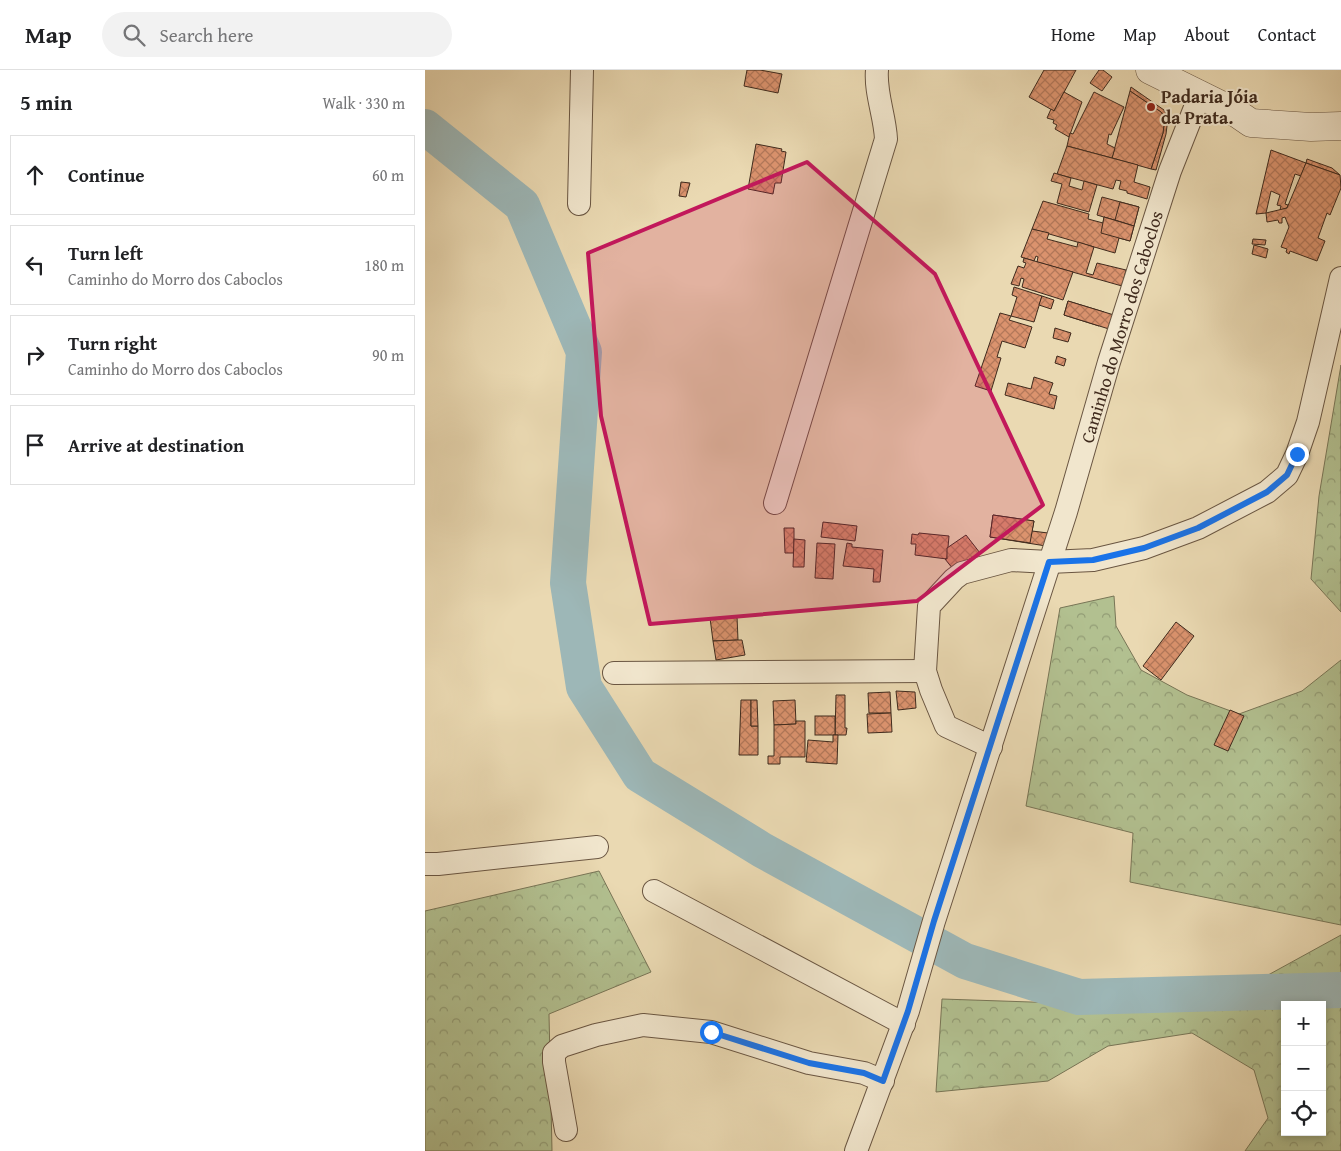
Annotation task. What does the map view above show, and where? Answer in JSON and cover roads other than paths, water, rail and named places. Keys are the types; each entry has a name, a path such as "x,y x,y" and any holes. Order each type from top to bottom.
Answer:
{"street":[{"path":"579,204 582,70"},
{"path":"775,503 886,139 885,122 876,79 877,70"},
{"path":"1150,70 1235,112 1251,123 1303,127 1341,126"},
{"name":"Caminho do Morro dos Caboclos","path":"856,1151 906,1017 934,921 1066,512 1109,362 1170,171 1199,95"},
{"path":"1235,112 1297,113 1341,108"},
{"path":"991,746 946,726 925,671 929,606 961,573 1011,560 1049,562 1093,560 1144,548 1198,528 1267,492 1287,475 1297,454 1308,422 1341,278"},
{"path":"614,673 925,671"},
{"path":"425,864 597,847"},
{"path":"654,891 906,1017"},
{"path":"566,1130 554,1053 563,1046 588,1038 643,1025 711,1032 809,1063 864,1073 883,1081"}],"waterway":[{"path":"425,127 522,205 584,352 568,583 584,687 640,775 762,850 965,961 1079,997 1341,990"}],"place":[{"name":"Padaria Jóia da Prata.","path":"1151,107"}]}
